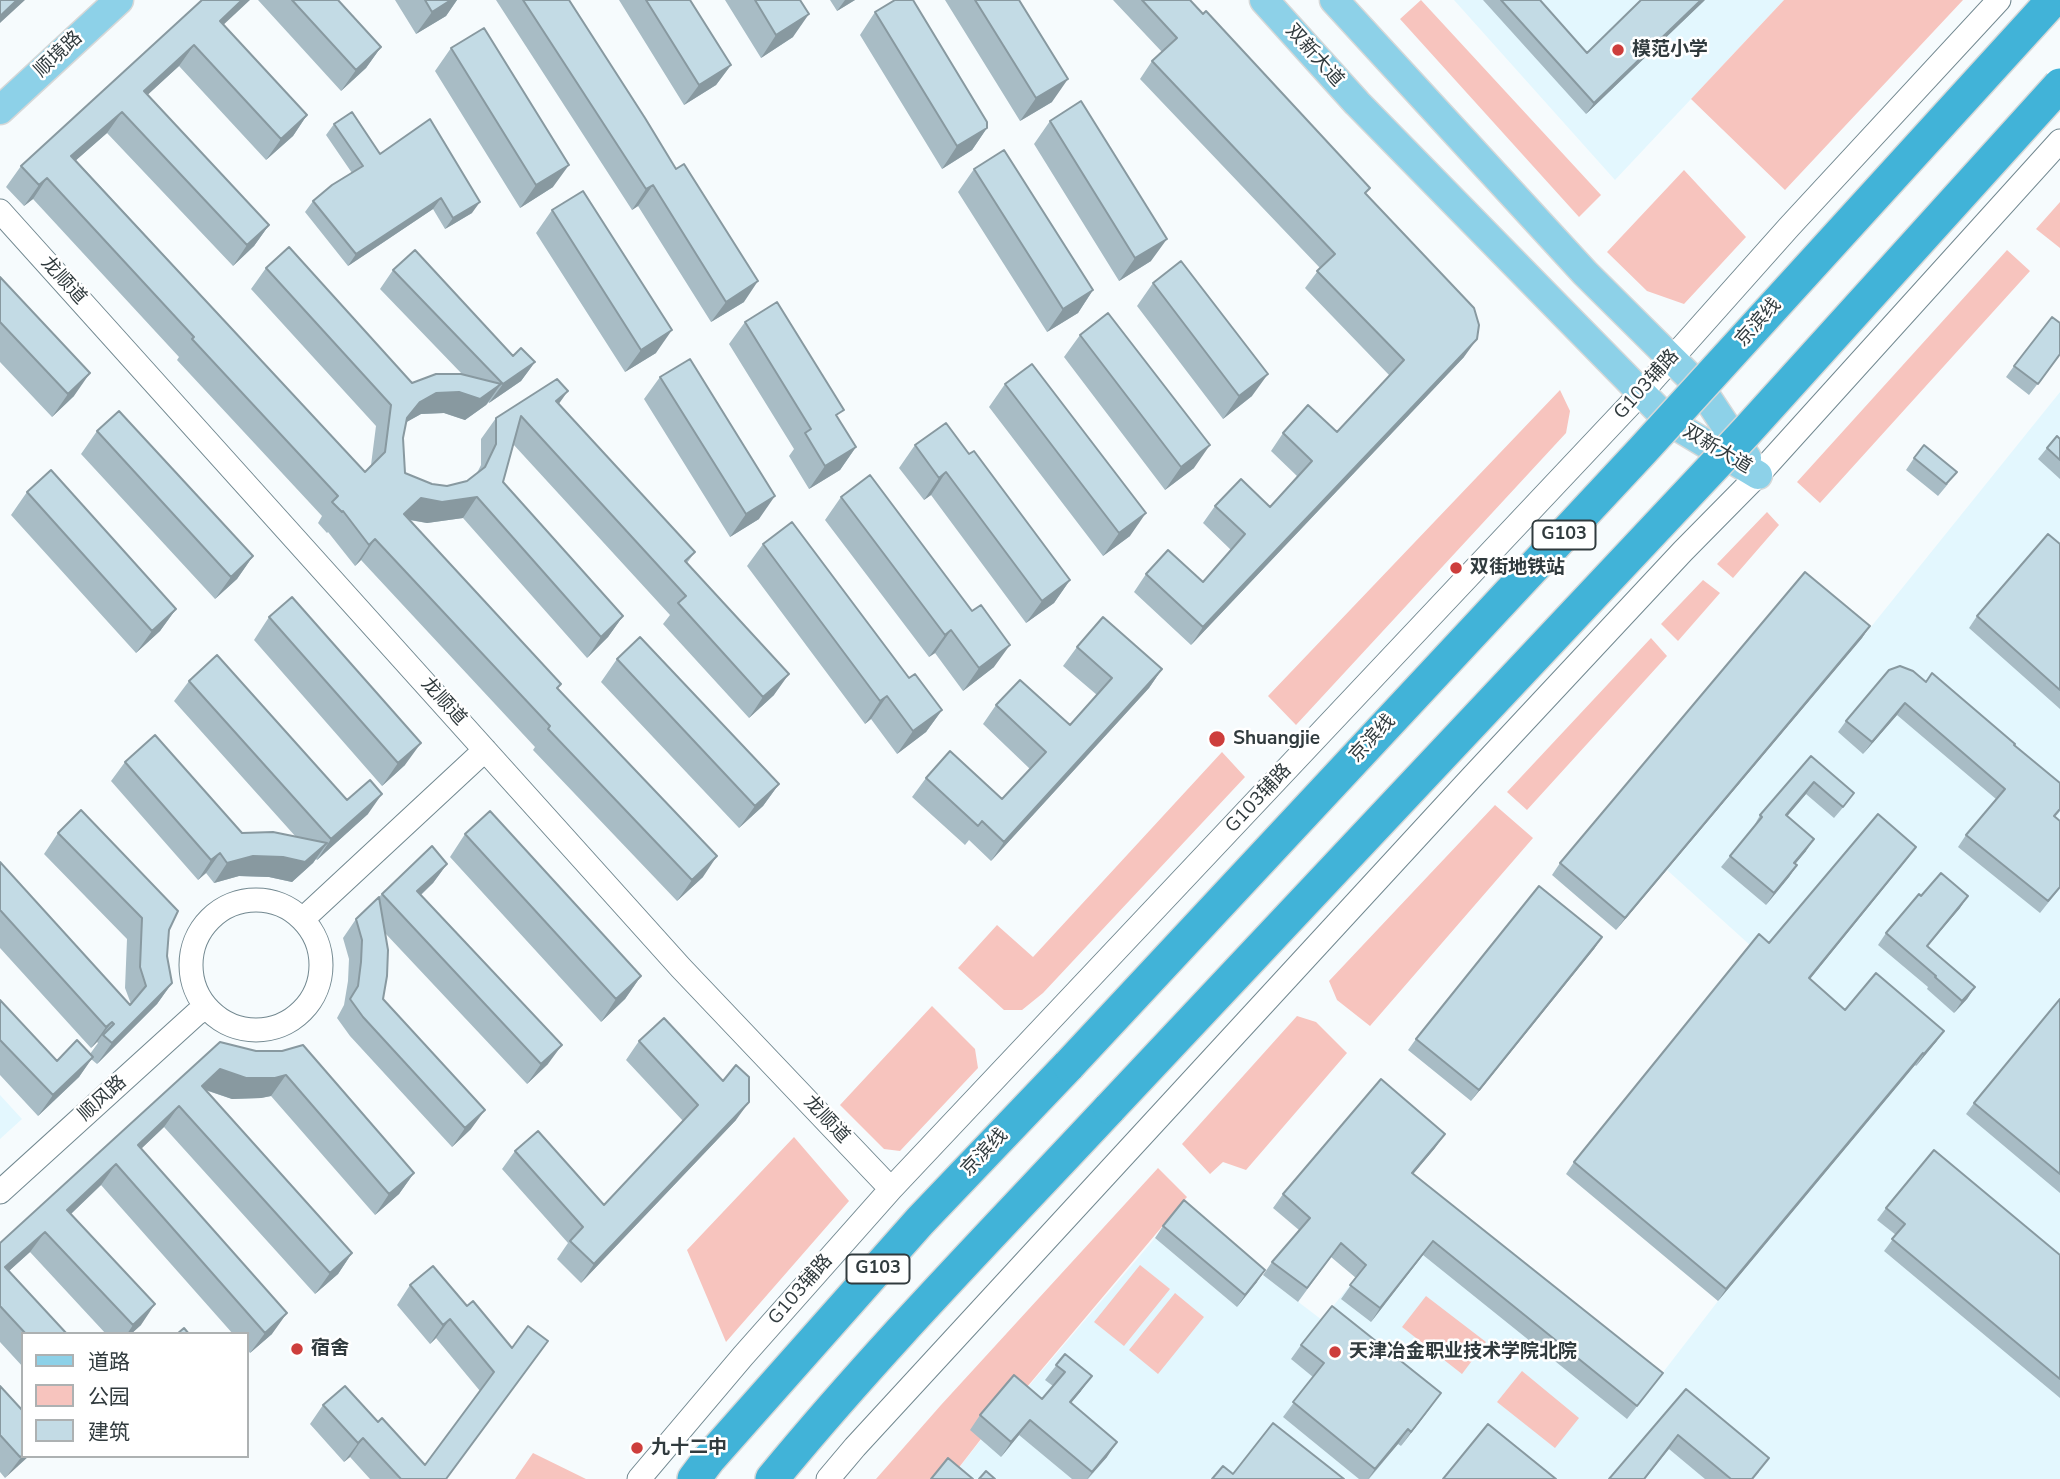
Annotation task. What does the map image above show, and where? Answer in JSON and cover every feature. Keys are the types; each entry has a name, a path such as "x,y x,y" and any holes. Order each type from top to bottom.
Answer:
{"highway":[{"name":"京滨线","path":"695,1479 920,1221 1632,462 2053,0"},
{"name":"G103","path":"772,1479 922,1309 1746,432 2060,85"}],"main road":[{"name":"顺境路","path":"0,110 119,0"},
{"name":"双新大道","path":"1264,0 1357,103 1670,422 1758,475"},
{"name":"双新大道","path":"1334,0 1585,273 1700,387 1758,475"}],"street":[{"name":"G103辅路","path":"639,1479 743,1356 891,1189 1642,392 1789,227 1999,0"},
{"path":"828,1479 1463,788 1683,551 1758,475 2060,141"},
{"name":"龙顺道","path":"0,211 681,968 891,1189"},
{"path":"303,919 485,750"},
{"path":"243,900 265,900 290,909 303,919 313,933 320,951 322,967 316,992 301,1013 284,1025 264,1030 236,1028 206,1007 192,982 190,966 200,930 211,917 226,906 243,900"},
{"name":"顺风路","path":"0,1192 206,1007"},
{"path":"808,1479 855,1447"}],"shaded area":[{"name":"模范小学","path":"1454,0 1784,0 1615,180"},
{"path":"2060,392 2060,1479 950,1479 981,1440 970,1430 1017,1400 1155,1238 1236,1306 1263,1275 1322,1320 1419,1199 1654,1384 1718,1301 1751,946 1667,870 1862,638"},
{"path":"0,1095 22,1119 0,1139"}],"green space":[{"path":"1421,0 1601,195 1579,217 1400,19"},
{"path":"1784,0 1963,0 1785,190 1691,99"},
{"path":"1684,170 1746,237 1684,304 1647,291 1607,252"},
{"path":"2060,202 2060,248 2036,229"},
{"path":"2007,250 2030,271 1820,503 1797,482"},
{"path":"1560,390 1570,411 1566,433 1296,725 1268,696"},
{"path":"1767,512 1779,525 1733,578 1717,564"},
{"path":"1703,580 1720,593 1678,641 1661,624"},
{"path":"1651,638 1667,656 1527,810 1507,792"},
{"path":"1222,752 1245,777 1043,993 1022,1010 1004,1010 958,968 997,925 1033,957"},
{"path":"1495,805 1533,838 1370,1026 1337,1000 1329,981"},
{"path":"932,1006 975,1049 978,1068 900,1151 884,1149 840,1105"},
{"path":"1297,1016 1316,1022 1347,1053 1246,1170 1223,1162 1210,1174 1182,1144"},
{"path":"794,1137 849,1201 726,1342 687,1250"},
{"path":"1158,1168 1187,1197 950,1479 876,1479 941,1405"},
{"path":"1140,1265 1170,1289 1124,1346 1094,1322"},
{"path":"1175,1293 1204,1317 1158,1374 1129,1350"},
{"path":"1426,1296 1486,1342 1462,1374 1402,1327"},
{"path":"1522,1371 1579,1418 1555,1448 1497,1402"},
{"path":"533,1453 586,1479 515,1479"}],"building":[{"path":"0,0 17,0 0,16"},
{"path":"202,0 242,0 220,21 307,115 281,139 194,45 144,91 269,225 247,245 122,112 71,156 365,472 385,452 391,405 266,268 289,247 412,383 436,374 461,374 501,384 480,399 459,392 436,393 420,402 407,418 403,438 405,473 432,484 447,486 467,481 485,467 496,444 496,418 557,379 568,391 556,401 695,552 685,561 789,674 763,697 678,603 686,596 521,416 503,482 623,616 601,637 477,497 442,502 421,498 404,514 561,684 557,688 717,856 692,880 548,729 550,726 375,539 369,545 343,511 332,502 338,496 47,178 39,185 21,166"},
{"path":"292,0 338,0 381,47 356,70"},
{"path":"425,0 451,0 432,12"},
{"path":"523,0 569,0 676,169 684,164 758,281 726,302 653,185 646,189"},
{"path":"646,0 690,0 731,65 699,85"},
{"path":"755,0 800,0 809,14 776,35"},
{"path":"895,0 913,0 987,122 987,128 957,146 875,12"},
{"path":"975,0 1019,0 1068,79 1036,98"},
{"path":"1142,0 1190,0 1203,14 1206,11 1370,188 1365,193 1474,308 1479,325 1477,339 1203,627 1146,574 1168,550 1203,582 1245,534 1215,506 1241,479 1270,507 1312,461 1283,433 1308,405 1337,432 1404,360 1317,271 1335,254 1152,61 1177,38"},
{"path":"1501,0 1540,0 1587,53 1641,0 1701,0 1594,103"},
{"path":"484,28 569,165 536,185 451,48"},
{"path":"1081,101 1167,239 1135,258 1050,121"},
{"path":"352,112 380,154 430,119 480,202 453,218 441,198 356,254 313,201 332,185 363,166 334,124"},
{"path":"1004,150 1093,290 1063,309 974,169"},
{"path":"583,191 672,330 641,350 552,210"},
{"path":"415,250 513,356 521,348 535,362 503,384 393,270"},
{"path":"1181,261 1268,374 1239,396 1153,283"},
{"path":"0,277 90,373 68,394 0,322"},
{"path":"777,302 844,410 836,415 856,447 825,466 805,433 811,429 745,322"},
{"path":"1108,313 1210,445 1181,467 1080,335"},
{"path":"2052,317 2060,323 2060,354 2038,384 2014,366"},
{"path":"690,359 775,496 746,514 660,377"},
{"path":"1032,364 1146,513 1119,533 1005,384"},
{"path":"119,411 253,556 231,577 97,431"},
{"path":"946,423 969,454 974,451 1070,580 1042,601 946,472 939,478 915,445"},
{"path":"2057,436 2060,439 2060,460 2047,448"},
{"path":"1924,445 1957,472 1946,484 1914,458"},
{"path":"51,470 176,609 152,631 27,492"},
{"path":"870,475 972,611 981,605 1010,645 979,668 951,630 945,635 841,497"},
{"path":"792,522 909,678 915,674 942,710 913,731 887,696 880,701 763,544"},
{"path":"2048,534 2060,544 2060,690 1977,616"},
{"path":"1805,572 1870,626 1625,918 1560,863"},
{"path":"292,597 421,743 398,763 269,617"},
{"path":"1103,617 1162,669 1004,842 982,821 978,826 926,778 950,751 1002,799 1046,752 996,705 1020,680 1070,725 1112,678 1077,647"},
{"path":"640,637 779,784 755,806 617,659"},
{"path":"217,655 347,800 370,780 382,794 331,839 189,681"},
{"path":"1900,666 1913,671 1926,682 1932,673 2060,783 2060,809 2054,816 2060,821 2060,887 2048,901 1966,835 2005,789 1905,703 1872,742 1846,721 1889,670"},
{"path":"155,735 242,833 273,832 327,843 305,862 283,857 253,856 227,863 220,853 211,860 125,762"},
{"path":"1811,756 1854,793 1843,807 1814,782 1786,815 1814,839 1774,893 1730,856 1762,817 1760,815"},
{"path":"81,810 178,911 169,930 167,956 172,983 112,1043 103,1035 114,1024 112,1022 106,1027 0,910 0,862 130,1005 146,986 140,967 142,918 58,833"},
{"path":"490,811 641,976 616,999 465,834"},
{"path":"1878,814 1916,847 1809,978 1845,1010 1876,973 1944,1031 1726,1289 1574,1162 1759,934 1769,943"},
{"path":"432,846 447,864 417,891 562,1045 541,1064 382,894"},
{"path":"1941,873 1968,896 1927,946 1975,987 1962,1001 1886,933"},
{"path":"1539,886 1602,937 1479,1090 1416,1039"},
{"path":"379,897 388,950 383,999 485,1110 465,1128 363,1017 350,999 358,986 361,962 362,940 356,919"},
{"path":"2060,999 2060,1174 1974,1103"},
{"path":"0,1000 57,1061 77,1040 93,1057 53,1095 0,1040"},
{"path":"664,1018 723,1081 736,1065 749,1077 749,1102 594,1264 570,1241 583,1227 515,1151 538,1131 604,1205 698,1105 639,1041"},
{"path":"220,1042 256,1051 282,1051 303,1045 414,1173 389,1194 286,1075 275,1078 246,1078 220,1069 202,1086 352,1253 330,1273 179,1106 138,1145 287,1313 265,1333 116,1164 67,1210 155,1304 133,1325 45,1232 5,1267 65,1332 24,1332 0,1306 0,1243"},
{"path":"1381,1079 1445,1134 1412,1173 1663,1373 1637,1406 1433,1241 1380,1308 1350,1285 1366,1265 1341,1243 1307,1288 1272,1262 1310,1218 1283,1194"},
{"path":"1934,1150 2060,1255 2060,1379 1892,1239 1905,1224 1886,1208"},
{"path":"1184,1200 1265,1270 1245,1295 1163,1226"},
{"path":"433,1266 467,1306 473,1301 512,1348 528,1326 548,1341 446,1479 401,1479 363,1438 358,1443 323,1405 345,1386 378,1422 382,1418 425,1465 494,1372 450,1319 443,1325 410,1285"},
{"path":"1332,1306 1441,1393 1411,1432 1408,1429 1375,1469 1293,1402 1324,1363 1301,1345"},
{"path":"1065,1354 1092,1376 1070,1402 1117,1442 1092,1472 1030,1420 1011,1442 980,1415 1014,1375 1042,1399 1065,1372 1056,1365"},
{"path":"0,1386 21,1409 21,1456 0,1435"},
{"path":"1686,1389 1769,1458 1752,1479 1731,1479 1678,1435 1644,1479 1609,1479"},
{"path":"1273,1423 1344,1479 1212,1479 1223,1466 1233,1474"},
{"path":"1488,1424 1556,1479 1443,1479"},
{"path":"948,1458 973,1479 931,1479"},
{"path":"986,1471 995,1479 979,1479"}],"place":[{"name":"模范小学","path":"1618,50"},
{"name":"双街地铁站","path":"1456,568"},
{"name":"Shuangjie","path":"1217,739"},
{"name":"宿舍","path":"297,1349"},
{"name":"天津冶金职业技术学院北院","path":"1335,1352"},
{"name":"九十二中","path":"637,1448"}]}
